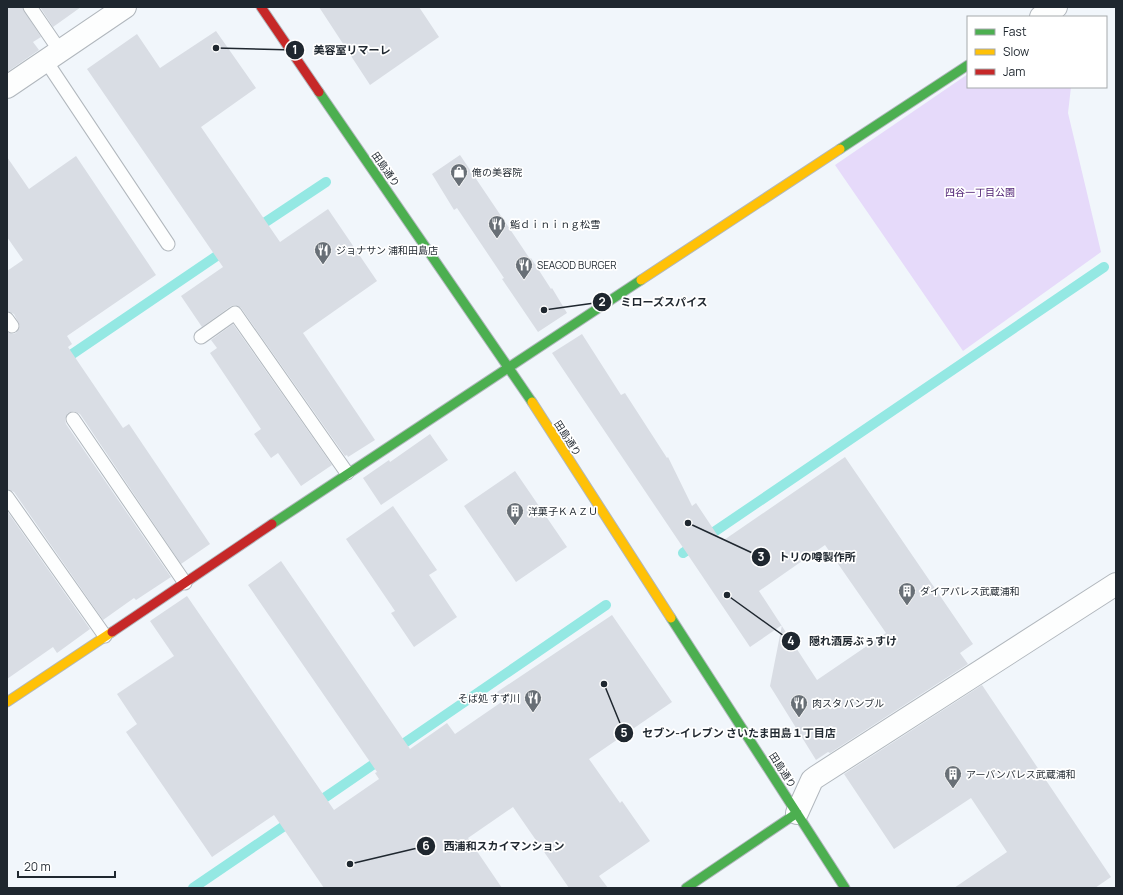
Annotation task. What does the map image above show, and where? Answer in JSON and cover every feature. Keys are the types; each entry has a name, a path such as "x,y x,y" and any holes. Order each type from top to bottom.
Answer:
{"street":[{"path":"7,87 125,7"},
{"name":"田島通り","path":"261,7 509,367 845,888"},
{"path":"1042,16 1056,7"},
{"path":"7,702 347,473 967,66"},
{"path":"686,888 797,814 812,780 1116,584"}],"lane":[{"path":"30,7 53,56 168,244"},
{"path":"201,337 235,313 347,473"},
{"path":"73,419 184,583"},
{"path":"7,497 105,636"}],"green space":[{"name":"四谷一丁目公園","path":"967,75 967,88 1071,88 1068,113 1101,252 963,351 835,165"}],"building":[{"path":"7,7 22,7 41,37 33,42 39,50 7,72"},
{"path":"40,7 81,7 53,27"},
{"path":"319,7 419,7 439,37 370,85"},
{"path":"216,31 256,88 201,127 280,242 328,209 377,281 303,333 375,440 348,457 347,455 345,456 241,308 235,305 231,306 202,327 181,296 223,267 87,69 137,34 160,68"},
{"path":"460,155 530,259 531,258 551,289 552,288 567,313 538,332 502,279 504,278 457,208 454,210 432,174"},
{"path":"76,156 156,275 67,336 72,344 68,347 123,428 129,424 210,544 181,564 80,414 73,411 68,413 65,419 66,424 171,577 136,600 134,598 103,620 14,492 7,489 7,332 12,334 16,333 20,326 14,314 7,311 7,271 23,260 7,237 7,157 29,189"},
{"path":"233,324 332,465 301,486 278,453 271,458 254,434 261,429 210,353 217,348 211,340"},
{"path":"582,334 621,395 625,393 667,458 668,457 692,506 696,503 720,539 722,537 724,540 845,457 973,644 960,653 968,664 830,753 828,752 816,760 770,686 782,626 817,680 886,633 825,545 759,591 781,625 750,647 552,353"},
{"path":"430,434 448,460 381,505 363,478 389,460 390,462"},
{"name":"洋菓子ＫＡＺＵ","path":"515,471 567,547 516,582 464,506"},
{"path":"393,506 437,570 429,575 457,617 414,647 391,613 395,611 346,539"},
{"path":"7,511 90,629 57,653 53,647 7,679"},
{"path":"281,561 410,749 447,723 455,734 503,701 497,692 612,615 672,702 589,759 620,803 622,801 650,841 599,876 608,888 569,888 513,807 468,838 502,888 324,888 274,815 212,857 126,732 137,724 117,694 174,656 150,621 187,596 334,810 379,779 375,773 377,772 248,585"},
{"name":"アーバンパレス武蔵浦和","path":"982,685 1111,877 1095,888 954,888 1007,852 971,798 894,849 844,774"}],"waterway":[{"path":"255,229 326,182"},
{"path":"62,361 227,249"},
{"path":"683,553 1104,267"},
{"path":"314,805 606,605"},
{"path":"193,888 293,820"}],"traffic: fast":[{"path":"840,149 967,66"},
{"path":"319,92 532,402"},
{"path":"272,524 641,280"},
{"path":"671,618 845,888"},
{"path":"686,888 797,813"}],"traffic: slow":[{"path":"641,280 840,149"},
{"path":"532,402 671,618"},
{"path":"7,702 112,632"}],"traffic: jam":[{"path":"261,7 319,92"},
{"path":"112,632 272,524"}],"place":[{"name":"美容室リマーレ","path":"216,48"},
{"name":"俺の美容院","path":"459,187"},
{"name":"鮨ｄｉｎｉｎｇ松雪","path":"497,239"},
{"name":"ジョナサン 浦和田島店","path":"323,265"},
{"name":"SEAGOD BURGER","path":"524,280"},
{"name":"ミローズスパイス","path":"544,310"},
{"name":"トリの噂製作所","path":"688,523"},
{"name":"洋菓子ＫＡＺＵ","path":"515,526"},
{"name":"隠れ酒房ぶぅすけ","path":"727,595"},
{"name":"ダイアパレス武蔵浦和","path":"907,606"},
{"name":"セブン-イレブン さいたま田島１丁目店","path":"604,684"},
{"name":"そば処 すず川","path":"533,713"},
{"name":"肉スタ バンブル","path":"799,718"},
{"name":"アーバンパレス武蔵浦和","path":"953,789"},
{"name":"西浦和スカイマンション","path":"350,864"}]}
